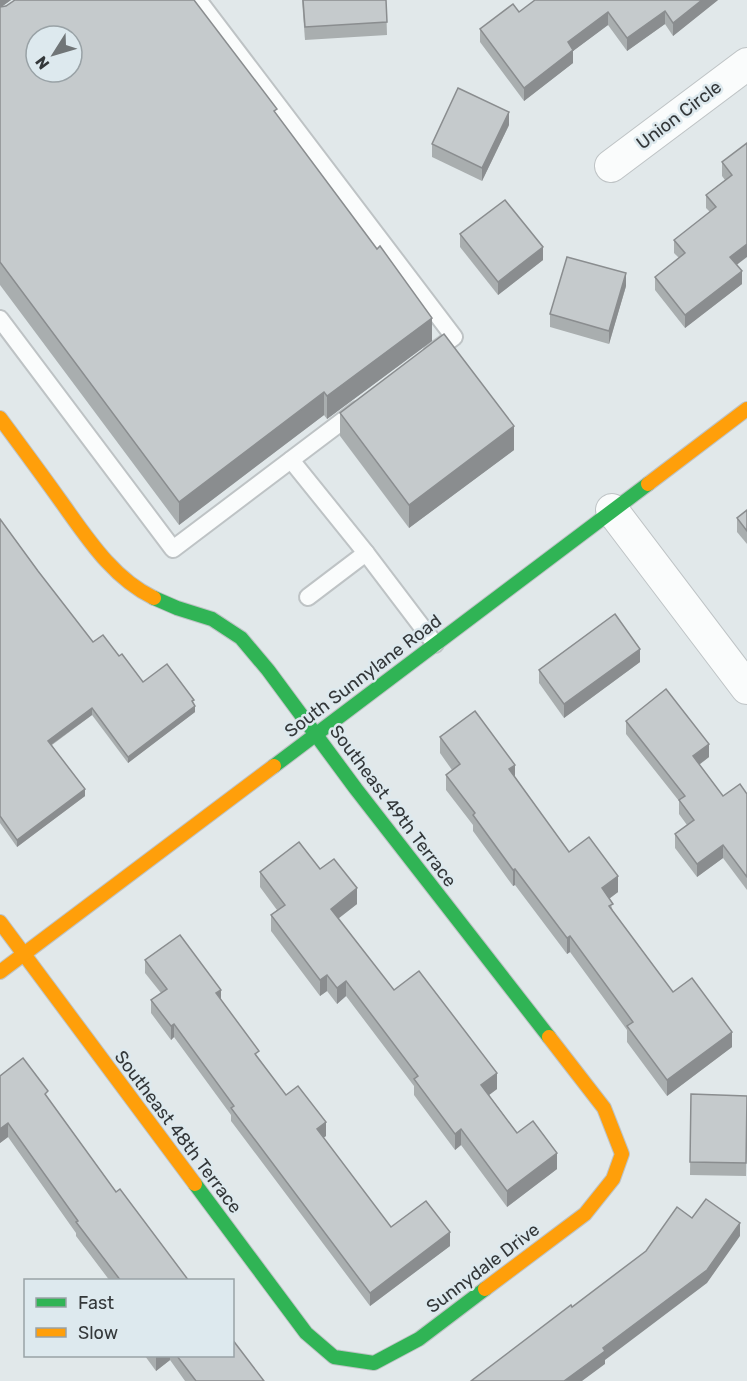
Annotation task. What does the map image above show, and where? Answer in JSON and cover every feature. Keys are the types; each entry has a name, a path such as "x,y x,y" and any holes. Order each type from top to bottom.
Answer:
{"street":[{"name":"Union Circle","path":"611,166 747,64"},
{"name":"South Sunnylane Road","path":"0,972 747,409"},
{"name":"Southeast 49th Terrace","path":"0,418 90,541 114,569 140,591 177,608 212,620 241,638 604,1108 622,1154"},
{"path":"612,510 747,688"},
{"name":"Southeast 48th Terrace","path":"0,922 306,1333 334,1357"},
{"name":"Sunnydale Drive","path":"334,1357 374,1363 419,1339 585,1214 612,1179 622,1154"}],"lane":[{"path":"198,0 454,337 417,364"},
{"path":"0,319 173,549 372,398"},
{"path":"291,460 435,644"},
{"path":"308,597 366,553"}],"building":[{"path":"15,0 194,0 277,109 274,111 377,249 380,246 432,318 327,396 324,392 179,502 0,262 0,7"},
{"path":"303,0 386,0 387,22 305,27"},
{"path":"535,0 702,0 673,23 665,11 627,38 608,12 568,42 573,50 524,88 480,29 513,4 519,12"},
{"path":"458,88 509,112 482,168 432,144"},
{"path":"747,143 747,244 730,257 742,271 685,315 655,277 685,253 674,240 716,207 706,195 732,175 722,162"},
{"path":"505,200 543,247 498,282 460,234"},
{"path":"567,257 626,273 609,331 550,314"},
{"path":"444,334 514,426 409,505 340,413"},
{"path":"747,510 747,531 737,518"},
{"path":"0,519 93,642 103,635 119,656 122,654 143,682 167,664 194,700 192,701 195,706 128,757 92,708 48,741 85,789 17,840 0,816"},
{"path":"615,614 640,649 564,704 539,670"},
{"path":"666,689 709,744 693,756 723,796 740,784 747,794 747,877 723,845 697,864 675,834 694,820 679,800 685,796 626,721"},
{"path":"475,711 515,765 509,769 569,852 589,837 618,876 602,888 613,904 609,906 673,992 692,978 732,1032 667,1080 627,1026 633,1022 570,936 567,938 515,869 513,870 446,775 460,764 440,737"},
{"path":"299,842 320,869 334,859 357,888 331,909 394,990 419,971 497,1073 481,1085 517,1133 533,1121 557,1153 507,1191 461,1129 455,1134 414,1079 418,1076 346,981 337,988 327,975 320,980 271,915 285,905 260,872"},
{"path":"180,935 221,990 216,993 259,1051 255,1054 286,1095 298,1086 326,1122 317,1129 391,1227 426,1201 450,1232 370,1293 231,1108 234,1106 174,1024 171,1026 151,1000 167,989 145,960"},
{"path":"23,1058 48,1091 45,1094 116,1192 120,1189 188,1279 119,1279 76,1222 78,1221 8,1123 0,1129 0,1076"},
{"path":"691,1094 747,1096 746,1163 690,1162"},
{"path":"706,1199 740,1223 707,1270 603,1348 605,1351 564,1381 471,1381 646,1251 677,1207 692,1218"},
{"path":"234,1342 264,1381 196,1381 178,1357 234,1357"}],"traffic: fast":[{"path":"274,766 648,484"},
{"path":"154,598 212,619 241,638 268,670 356,789 549,1037"},
{"path":"195,1184 306,1333 334,1357 374,1363 419,1339 485,1289"}],"traffic: slow":[{"path":"648,484 747,409"},
{"path":"0,418 101,555 125,579 154,598"},
{"path":"0,972 274,766"},
{"path":"0,922 195,1184"},
{"path":"485,1289 585,1214 613,1179 622,1154 604,1108 549,1037"}]}
